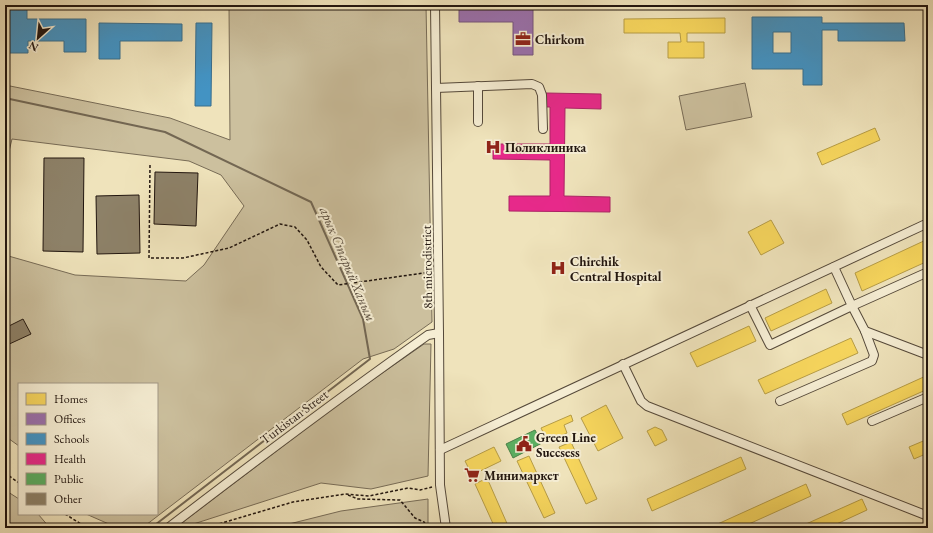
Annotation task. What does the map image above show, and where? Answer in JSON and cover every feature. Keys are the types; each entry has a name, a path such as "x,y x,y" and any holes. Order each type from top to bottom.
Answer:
{"street":[{"name":"8th microdistrict","path":"435,5 440,333 440,485 446,528"},
{"path":"436,88 532,84 539,87 542,95 543,129"},
{"path":"478,86 478,122"},
{"path":"440,450 928,223"},
{"path":"780,401 872,361 874,355 865,331 834,267"},
{"path":"750,305 770,345 928,272"},
{"path":"865,331 928,355"},
{"name":"Turkistan Street","path":"168,528 361,382 428,335 440,333"},
{"path":"623,364 642,401 647,406 928,516"},
{"path":"872,422 928,397"}],"path":[{"path":"150,166 149,258 183,258 229,248 280,224 295,226 307,240 321,267 338,285 439,271"},
{"path":"5,473 18,482"},
{"path":"205,528 293,502 345,494 369,496 408,488 420,490 440,485"},
{"path":"345,494 358,499 400,500 415,518 424,522 428,528"},
{"path":"67,515 81,524 99,528"}],"shaded area":[{"path":"229,5 426,5 432,322 394,349 363,359 142,528 118,528 88,515 158,515 158,383 18,383 18,445 5,436 5,255 75,275 186,281 204,265 244,206 221,175 189,161 12,139 5,168 5,85 170,118 230,140"},
{"path":"745,83 752,117 686,130 679,96"},
{"path":"424,344 431,344 428,476 371,489 321,483 181,528 175,528 345,399"},
{"path":"5,490 18,498 18,515 39,515 50,528 5,528"},
{"path":"428,499 428,528 273,528 341,511"}],"building: Homes":[{"path":"725,18 725,33 687,33 687,42 704,42 704,58 668,58 668,42 681,42 680,33 624,33 624,19"},
{"path":"875,128 880,140 822,165 817,153"},
{"path":"771,220 784,243 761,255 748,232"},
{"path":"928,239 928,261 862,291 855,273"},
{"path":"826,289 832,303 771,331 765,318"},
{"path":"749,326 756,341 697,367 690,353"},
{"path":"851,338 858,353 765,394 758,380"},
{"path":"928,375 928,389 847,425 842,414"},
{"path":"606,405 623,438 598,451 581,418"},
{"path":"571,415 573,421 564,425 567,433 548,442 541,428"},
{"path":"655,427 662,430 667,440 655,446 647,431"},
{"path":"928,439 928,453 914,459 909,447"},
{"path":"571,442 597,499 586,504 559,447"},
{"path":"494,447 501,461 472,475 465,461"},
{"path":"529,456 555,513 544,518 517,461"},
{"path":"741,457 746,469 652,511 647,499"},
{"path":"487,478 509,528 495,528 475,484"},
{"path":"806,484 811,496 740,528 711,527"},
{"path":"862,499 867,510 828,528 797,528"}],"building: Offices":[{"name":"Chirkom","path":"459,5 513,5 513,7 533,7 533,55 513,55 513,22 459,22"}],"building: Schools":[{"path":"5,5 27,5 27,19 86,19 86,52 64,52 64,41 28,41 28,53 5,53"},
{"path":"752,17 822,17 822,23 904,23 905,41 838,41 838,30 822,30 822,85 803,85 803,69 752,69","holes":["773,32 791,32 791,53 773,53"]},
{"path":"99,23 182,24 182,41 120,41 120,59 99,59"},
{"path":"196,23 212,23 211,106 195,106"}],"building: Health":[{"path":"546,93 601,94 601,109 565,108 564,196 610,197 610,212 509,211 509,196 550,196 550,160 493,159 493,144 550,144 550,107 546,107"}],"building: Public":[{"path":"535,430 542,443 513,458 506,444"}],"building: Other":[{"path":"44,158 84,158 83,252 43,251"},
{"path":"155,172 198,173 196,226 154,224"},
{"path":"139,195 140,253 97,254 96,196"},
{"path":"23,319 31,334 5,346 5,328"}],"waterway":[{"name":"арык Старый Ханым","path":"5,98 165,132 311,202 363,319 370,359 151,528"}],"place":[{"name":"Chirkom","path":"523,39"},
{"name":"Поликлиника","path":"493,147"},
{"name":"Chirchik Central Hospital","path":"558,268"},
{"name":"Green Line Succsess","path":"524,444"},
{"name":"Минимаркет","path":"472,475"}]}
